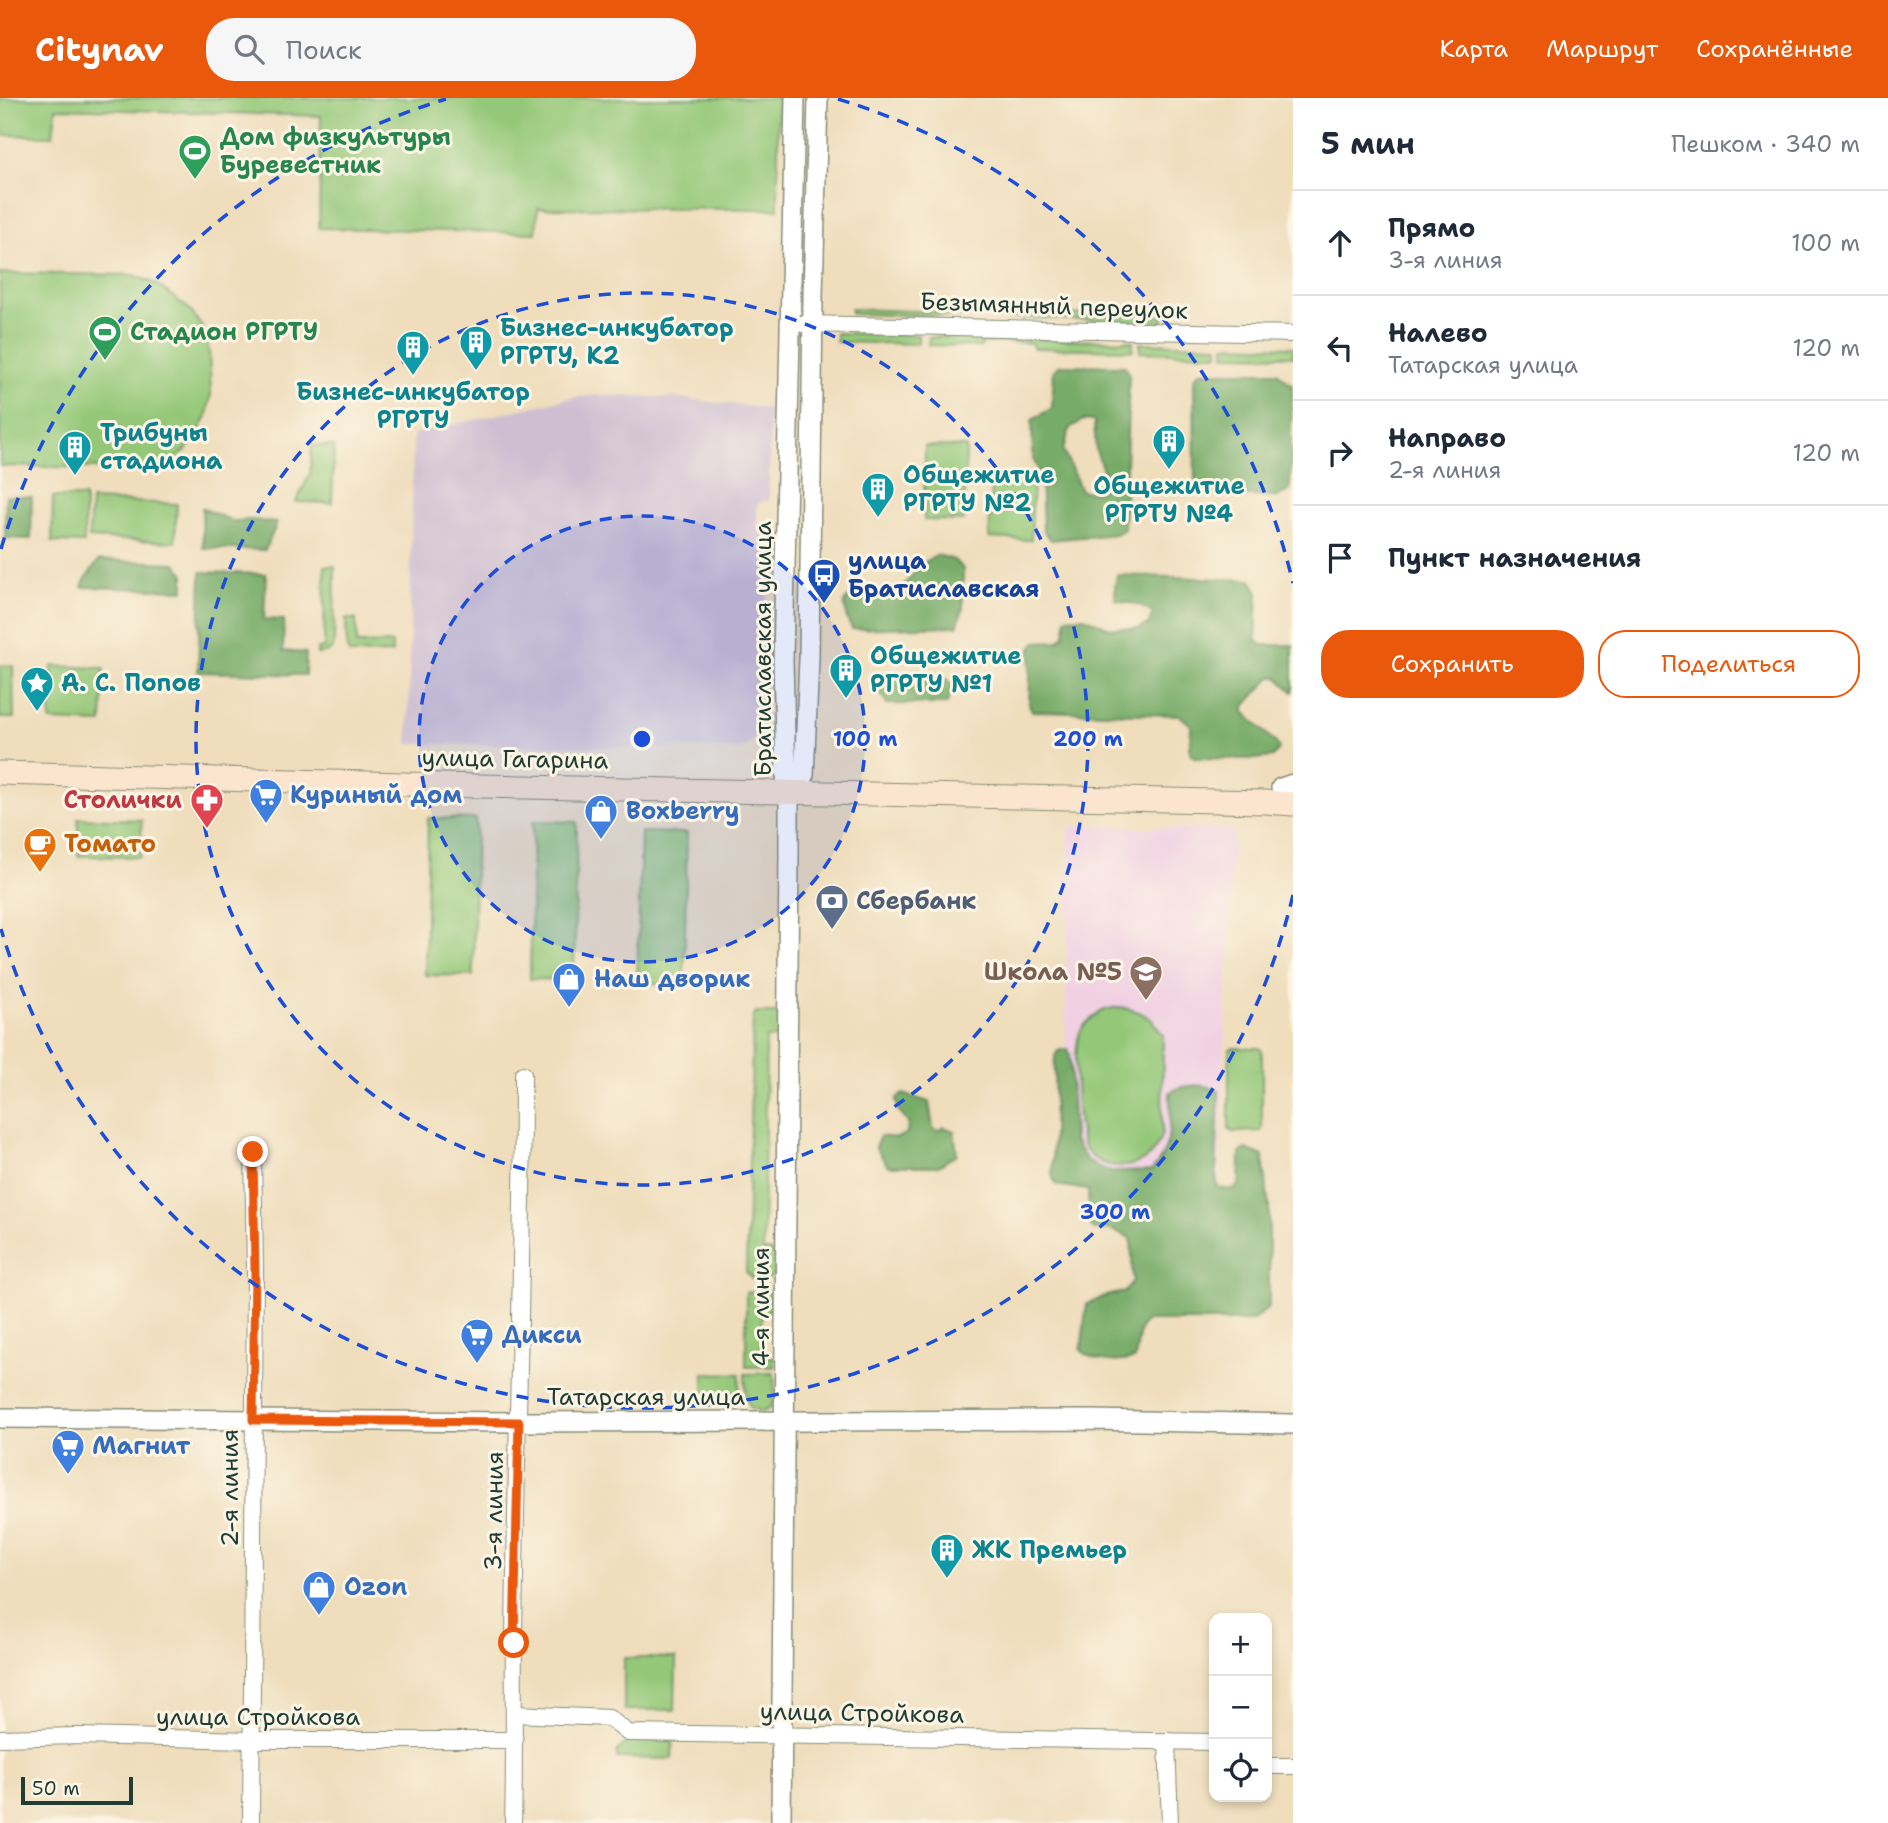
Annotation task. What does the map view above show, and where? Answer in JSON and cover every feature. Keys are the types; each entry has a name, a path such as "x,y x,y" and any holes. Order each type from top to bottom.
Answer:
{"main road":[{"name":"улица Гагарина","path":"0,758 365,776"},
{"name":"улица Гагарина","path":"0,774 793,781 1265,802 1290,791"}],"street":[{"name":"Братиславская улица","path":"793,781 783,661 795,98"},
{"name":"Братиславская улица","path":"793,781 809,659 818,98"},
{"path":"790,324 813,323"},
{"name":"Безымянный переулок","path":"813,323 1293,334"},
{"name":"4-я линия","path":"782,1823 793,781"},
{"name":"3-я линия","path":"513,1823 523,1074"},
{"name":"2-я линия","path":"251,1823 255,1270 253,1152"},
{"name":"Татарская улица","path":"0,1418 519,1422 1091,1420 1293,1424"},
{"name":"улица Стройкова","path":"514,1714 609,1718 628,1733 1209,1742"},
{"name":"улица Стройкова","path":"0,1738 78,1736 252,1740 515,1740"},
{"path":"1167,1741 1170,1823"},
{"path":"1272,1766 1293,1766"}],"shaded area":[{"path":"598,395 681,398 770,409 769,501 762,501 757,506 758,529 769,529 763,724 759,733 745,747 734,749 408,744 413,434 574,397"},
{"name":"Школа №5","path":"1069,826 1233,829 1219,1182 1063,1173"}],"green space":[{"path":"0,98 778,98 778,209 538,208 536,233 319,228 321,116 56,108 53,136 0,135"},
{"name":"Стадион РГРТУ","path":"0,273 134,275 156,284 189,309 202,327 209,351 211,394 207,416 186,450 169,465 151,469 0,466"},
{"path":"851,309 979,313 979,317 851,314"},
{"path":"1006,313 1163,316 1163,322 1006,318"},
{"path":"836,333 918,335 918,344 836,342"},
{"path":"929,337 1133,341 1133,350 1033,348 1032,343 982,342 981,347 928,345"},
{"path":"1140,343 1218,345 1218,354 1140,352"},
{"path":"1225,345 1293,347 1293,356 1225,355"},
{"path":"1060,365 1125,366 1129,374 1124,529 1116,534 1051,540 1043,530 1041,476 1033,458 1032,420 1052,408 1054,370","holes":["1083,420 1094,421 1096,450 1107,482 1099,492 1081,491 1063,450 1070,428"]},
{"path":"1199,372 1277,372 1292,385 1290,490 1277,497 1205,494 1195,486 1194,380"},
{"path":"312,445 334,446 332,503 296,502 310,474"},
{"path":"925,446 966,447 964,521 924,520"},
{"path":"992,476 1033,478 1031,540 989,538"},
{"path":"6,496 32,497 31,539 5,538"},
{"path":"53,497 85,497 84,543 52,542"},
{"path":"91,500 177,504 175,542 89,538"},
{"path":"202,508 232,521 277,523 265,550 203,548"},
{"path":"937,555 954,560 963,569 963,609 957,626 852,629 844,602 852,595 888,594 901,589 922,564"},
{"path":"99,560 176,563 184,574 184,590 82,587"},
{"path":"325,566 335,566 334,645 329,651 317,654 317,649 324,648"},
{"path":"201,572 266,574 264,619 284,620 283,651 306,653 305,675 198,672"},
{"path":"1117,575 1251,580 1258,592 1256,640 1262,645 1293,645 1293,692 1277,677 1271,677 1244,707 1244,712 1277,744 1279,749 1273,757 1195,758 1190,753 1191,725 1179,715 1032,711 1029,704 1031,649 1036,642 1059,641 1065,634 1066,618 1084,617 1110,628 1139,629 1149,624 1153,613 1139,605 1115,600"},
{"path":"346,619 356,619 357,644 392,643 392,653 350,654 347,649"},
{"path":"0,666 13,666 14,718 0,718"},
{"path":"52,666 104,668 102,723 50,721"},
{"path":"887,675 947,679 953,686 947,704 887,704 877,688 879,680"},
{"path":"78,818 142,820 140,857 78,856"},
{"path":"428,818 476,819 473,976 425,975"},
{"path":"533,821 577,822 574,980 530,979"},
{"path":"641,832 687,833 684,984 637,983"},
{"path":"1121,1007 1151,1019 1163,1035 1161,1137 1148,1157 1137,1163 1121,1166 1096,1159 1084,1147 1079,1124 1076,1070 1078,1039 1083,1027 1102,1011"},
{"path":"756,1013 777,1013 782,1019 781,1034 776,1038 766,1038 763,1251 771,1251 774,1256 774,1274 768,1279 752,1279 746,1272 753,1017"},
{"path":"1233,1048 1261,1049 1261,1131 1230,1131 1229,1052"},
{"path":"1068,1049 1074,1141 1088,1162 1111,1172 1151,1171 1167,1144 1170,1092 1195,1086 1219,1091 1216,1177 1218,1188 1234,1190 1239,1184 1240,1153 1246,1149 1263,1156 1269,1207 1269,1307 1252,1321 1146,1321 1140,1329 1135,1359 1099,1360 1081,1350 1087,1304 1125,1292 1133,1281 1131,1238 1109,1229 1094,1230 1089,1224 1088,1190 1056,1185 1052,1175 1055,1056 1058,1051"},
{"path":"903,1094 929,1102 933,1128 938,1131 944,1127 954,1131 957,1154 939,1166 888,1166 875,1147 880,1136 897,1138 907,1133 908,1123 898,1110 896,1099"},
{"path":"746,1292 773,1292 772,1311 762,1311 761,1356 774,1357 774,1367 746,1367"},
{"path":"704,1373 740,1374 739,1393 734,1398 708,1397 704,1390"},
{"path":"774,1373 775,1397 771,1407 761,1412 751,1408 746,1398 745,1374"},
{"path":"624,1658 676,1658 675,1710 624,1710"},
{"path":"673,1740 672,1759 617,1758 617,1751 629,1741"}],"place":[{"name":"Дом физкультуры Буревестник","path":"195,181"},
{"name":"Стадион РГРТУ","path":"105,362"},
{"name":"Бизнес-инкубатор РГРТУ, К2","path":"476,372"},
{"name":"Бизнес-инкубатор РГРТУ","path":"413,377"},
{"name":"Общежитие РГРТУ №4","path":"1169,471"},
{"name":"Трибуны стадиона","path":"75,477"},
{"name":"Общежитие РГРТУ №2","path":"878,519"},
{"name":"улица Братиславская","path":"824,605"},
{"name":"Общежитие РГРТУ №1","path":"846,700"},
{"name":"А. С. Попов","path":"37,713"},
{"name":"Куриный дом","path":"266,825"},
{"name":"Столички","path":"207,830"},
{"name":"Boxberry","path":"601,841"},
{"name":"Томато","path":"40,874"},
{"name":"Сбербанк","path":"832,931"},
{"name":"Школа №5","path":"1146,1002"},
{"name":"Наш дворик","path":"569,1009"},
{"name":"Дикси","path":"477,1365"},
{"name":"Магнит","path":"68,1476"},
{"name":"ЖК Премьер","path":"947,1580"},
{"name":"Ozon","path":"319,1617"}],"route":[{"path":"253,1152 253,1420 519,1422 514,1643"}]}
